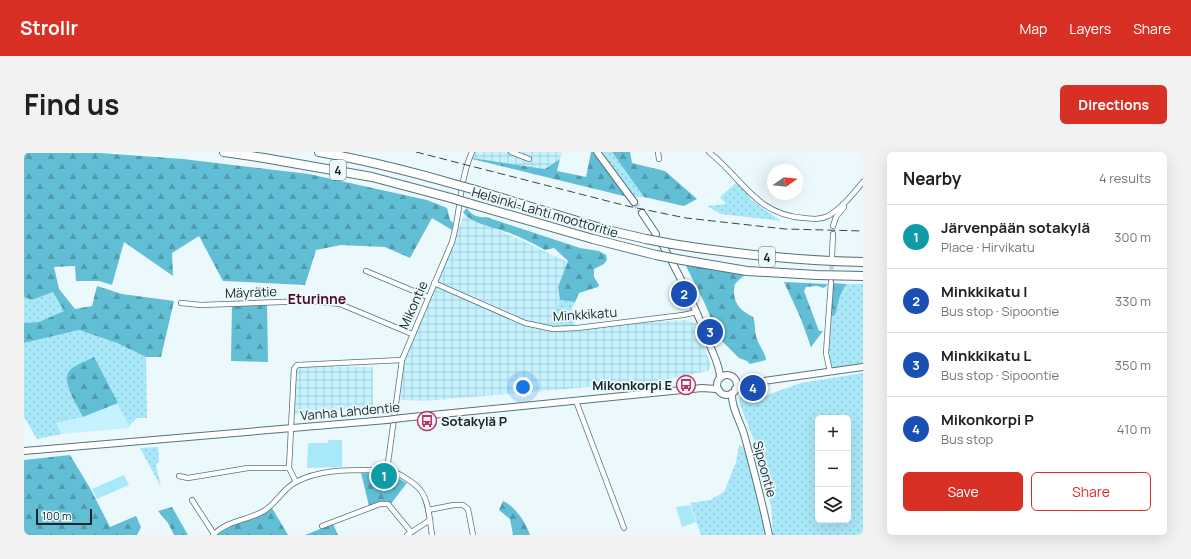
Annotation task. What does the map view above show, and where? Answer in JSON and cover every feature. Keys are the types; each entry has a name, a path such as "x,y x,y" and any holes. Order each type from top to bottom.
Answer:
{"highway":[{"name":"Helsinki-Lahti moottoritie","path":"224,152 372,177 593,239 656,255 747,271 863,276"},
{"name":"Helsinki-Lahti moottoritie","path":"319,152 383,165 454,184 607,230 646,239 771,258 863,262"}],"main road":[{"path":"597,152 634,202"},
{"path":"642,213 656,234"},
{"path":"662,244 667,253"},
{"path":"672,262 697,312 717,362 721,392 728,394 757,382 863,367"},
{"path":"717,362 728,375 735,380 757,382"},
{"path":"719,380 728,375"},
{"name":"Vanha Lahdentie","path":"702,388 719,380"},
{"path":"733,391 736,384 735,380"},
{"name":"Vanha Lahdentie","path":"24,451 387,420 702,388 716,389 721,392"},
{"name":"Sipoontie","path":"733,391 735,411"},
{"name":"Sipoontie","path":"721,392 735,411 742,429 757,480 769,535"}],"street":[{"name":"Mikontie","path":"387,470 402,360 452,242 458,224 463,179 472,152"},
{"path":"511,152 529,159"},
{"path":"658,152 659,159"},
{"path":"709,152 739,180 753,197 766,207 781,214 796,218 819,219 828,216 843,204 863,182"},
{"path":"833,226 836,217 844,207 843,204"},
{"path":"832,257 833,234"},
{"path":"366,270 428,297"},
{"path":"830,372 826,353 831,282"},
{"name":"Minkkikatu","path":"434,283 525,323 546,328 559,329 590,326 697,312"},
{"name":"Mäyrätie","path":"181,303 201,305 309,301 340,304 412,334"},
{"path":"296,482 289,468 294,369 297,365 402,360"},
{"path":"576,400 624,528"},
{"path":"179,476 188,478 248,468 289,468"},
{"path":"192,500 214,534 233,522 262,512 271,507 282,493 296,482 319,473 351,470 387,470 406,479 424,495 432,535"},
{"path":"322,526 380,504 388,504 409,534 430,520"},
{"path":"428,510 454,505 463,505 468,509 473,535"}],"shaded area":[{"path":"475,152 562,152 560,159 545,169 472,158"},
{"path":"601,152 612,152 644,197 635,197"},
{"path":"739,180 747,189 750,199 781,221 721,214 707,206 726,204 720,197"},
{"path":"464,214 568,262 558,287 560,300 551,321 553,328 685,320 696,323 711,366 708,371 658,381 425,401 400,400 405,359 453,246"},
{"path":"846,284 863,284 863,363 829,368 827,360 828,322 836,311 840,296"},
{"path":"53,292 65,311 39,322 24,323 24,297 32,300"},
{"path":"560,300 575,302 572,308 575,324 574,326 551,326 551,321"},
{"path":"79,330 117,343 146,357 147,418 137,418 129,426 94,358 67,384 83,417 56,423 62,434 37,439 24,417 24,343"},
{"path":"299,366 373,367 373,407 295,414 295,370"},
{"path":"863,373 863,535 773,535 771,506 755,443 739,402 740,392 767,395 801,383"},
{"path":"118,403 130,428 62,434 56,423 83,417"},
{"path":"328,440 342,440 342,467 307,468 308,443 328,443"},
{"path":"739,445 747,450 769,535 701,535 690,503 710,500 725,490 736,462"},
{"path":"158,447 159,461 156,465 161,487 140,448"},
{"path":"124,475 129,485 97,499 92,489"},
{"path":"690,505 696,522 682,527 676,507"}],"green space":[{"path":"591,152 593,152 628,197 472,159 545,169 560,159 557,171 586,177"},
{"path":"612,152 630,152 632,163 665,171 697,199 684,206 644,197"},
{"path":"24,153 99,153 183,159 309,174 427,200 447,208 450,220 454,224 452,230 432,218 410,258 385,247 341,245 316,250 305,285 223,281 199,236 172,253 173,276 124,242 112,285 99,281 76,281 75,266 54,267 59,289 75,309 92,306 97,286 122,294 174,301 161,357 146,357 117,343 79,330 24,343 24,323 39,322 64,311 53,292 32,300 24,297"},
{"path":"467,208 473,214 480,217 486,217 580,248 599,251 606,255 607,260 604,264 594,269 594,277 599,285 598,287 579,293 575,302 560,300 558,287 568,261 554,248 545,250 511,233 473,220 463,212"},
{"path":"685,264 744,275 735,284 735,298 740,308 753,317 756,336 766,360 750,364 739,358 719,338 705,304"},
{"path":"784,282 828,284 824,288 817,286 806,287 804,291 819,331 823,331 811,347 801,319"},
{"path":"833,283 846,284 840,296 835,315 830,317"},
{"path":"267,304 268,362 231,361 232,305"},
{"path":"94,357 118,403 83,417 70,392 67,379 68,374 73,367"},
{"path":"70,455 90,488 110,527 136,516 141,527 137,535 24,535 24,460"},
{"path":"361,473 380,474 383,478 387,475 392,475 407,483 390,505 369,506"},
{"path":"503,501 520,515 530,535 513,535 510,519 499,510"},
{"path":"172,507 188,535 174,535 168,523 158,511"},
{"path":"272,508 288,535 215,535 229,527"},
{"path":"333,524 338,535 305,535"}],"tunnel":[{"path":"634,202 642,213"},
{"path":"831,276 832,260"}],"railway":[{"path":"416,152 627,206 686,218 785,229 863,231"}],"place":[{"name":"Minkkikatu I","path":"684,294"},
{"name":"Minkkikatu L","path":"710,332"},
{"name":"Mikonkorpi E","path":"686,385"},
{"name":"Mikonkorpi P","path":"753,388"},
{"name":"Sotakylä P","path":"427,421"},
{"name":"Järvenpään sotakylä","path":"384,476"}],"district":[{"name":"Eturinne","path":"317,298"}]}
